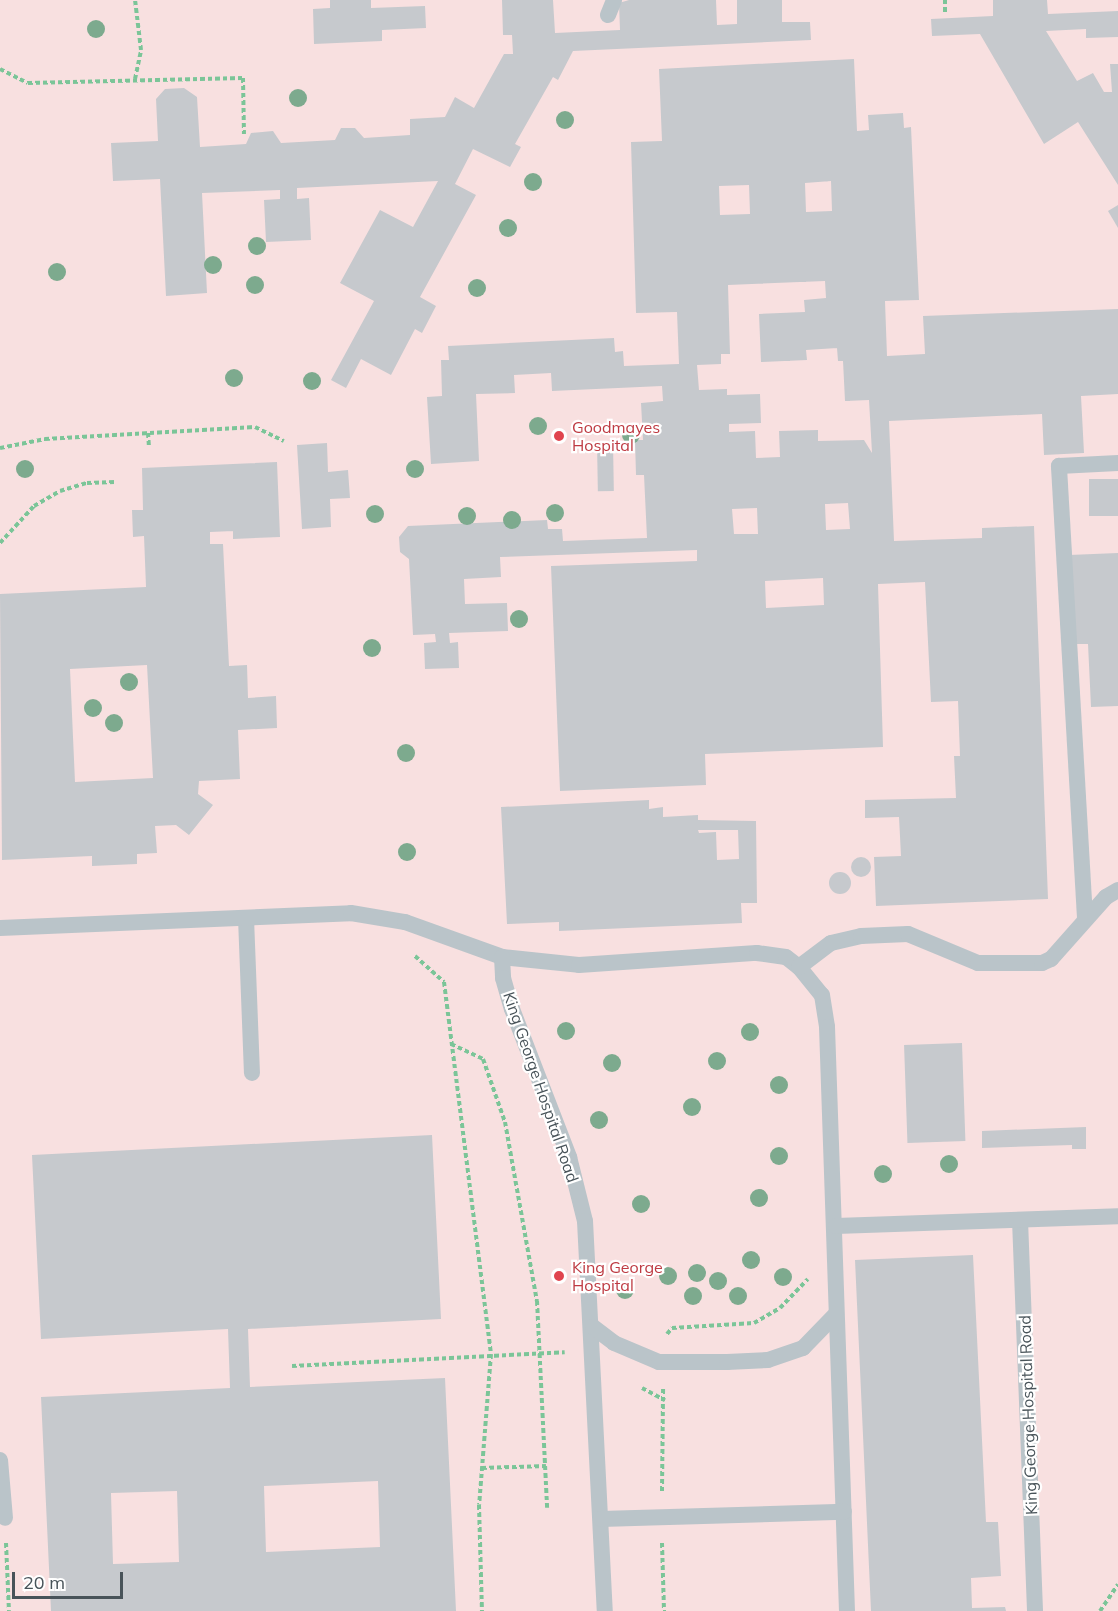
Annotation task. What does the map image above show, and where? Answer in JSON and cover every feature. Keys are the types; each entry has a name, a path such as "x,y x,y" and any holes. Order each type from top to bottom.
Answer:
{"lane":[{"path":"1085,918 1059,466 1118,463"},
{"path":"799,967 831,943 861,936 908,934 978,963 1031,965 1051,959 1085,918 1118,890"},
{"path":"0,928 351,913 405,922 502,957 579,965 757,953 786,957 799,967 822,995 827,1027 836,1226 836,1314 847,1611"},
{"path":"246,918 252,1073"},
{"name":"King George Hospital Road","path":"502,957 502,978 569,1157 585,1221 595,1363 605,1611"},
{"path":"836,1226 1118,1216"},
{"name":"King George Hospital Road","path":"1020,1220 1035,1611"},
{"path":"593,1327 614,1343 659,1362 768,1360 803,1348 836,1314"},
{"path":"0,1460 5,1518"},
{"path":"602,1519 844,1512"}],"path":[{"path":"135,0 141,50 135,79"},
{"path":"945,0 945,13"},
{"path":"0,69 28,83 243,78 244,134"},
{"path":"0,448 45,439 255,427 284,441"},
{"path":"148,433 148,448"},
{"path":"0,543 34,506 60,491 87,483 115,482"},
{"path":"412,953 444,982 491,1354 482,1468 482,1611"},
{"path":"450,1043 483,1059 505,1122 537,1301 547,1508"},
{"path":"664,1611 661,1519 666,1400 659,1362 663,1340 672,1328 754,1323 780,1308 799,1285 814,1277"},
{"path":"292,1366 491,1354 540,1355 570,1352 595,1363"},
{"path":"635,1384 666,1400"},
{"path":"482,1468 546,1466"},
{"path":"5,1518 9,1611"},
{"path":"1100,1611 1118,1584"}],"shaded area":[{"path":"0,0 1118,0 1118,1611 0,1611"}],"building":[{"path":"330,0 371,0 371,8 425,6 426,28 382,30 382,41 314,44 313,9 330,8"},
{"path":"502,0 553,0 555,33 620,30 619,3 629,0 716,0 717,25 737,24 737,0 782,0 782,22 810,22 811,40 573,51 558,80 553,77 515,144 521,147 510,167 473,149 455,184 476,195 420,297 436,306 422,333 415,329 391,375 361,359 346,388 331,380 374,301 340,283 380,210 413,227 438,181 297,188 297,199 309,198 311,240 266,242 264,200 280,199 280,190 202,193 207,293 166,296 160,179 113,181 111,143 158,141 156,99 165,89 184,88 197,97 200,147 246,144 251,133 273,131 281,143 335,140 341,128 355,128 364,138 410,135 410,119 445,117 455,97 474,108 504,54 513,54 512,35 503,35"},
{"path":"993,0 1047,0 1048,14 1118,11 1118,37 1086,38 1086,29 1046,31 1077,81 1093,73 1104,92 1112,92 1110,64 1118,64 1118,185 1078,122 1044,144 980,34 932,36 931,19 993,16"},
{"path":"854,59 857,131 869,130 868,115 903,113 904,128 911,127 919,300 885,301 887,356 925,354 923,316 1118,309 1118,394 1081,396 1084,453 1044,455 1042,414 889,421 894,541 982,538 982,528 1034,526 1048,899 876,906 874,857 901,856 899,817 865,818 865,800 956,798 954,756 960,756 958,701 931,702 925,582 878,584 883,747 705,754 706,785 560,791 551,566 697,561 697,550 500,557 501,577 464,579 465,604 507,603 508,631 449,633 450,643 458,642 459,668 425,669 424,643 436,642 435,634 413,635 409,559 400,552 399,537 408,526 547,520 548,529 562,529 563,541 647,538 644,475 636,475 635,440 643,440 641,403 663,401 662,386 552,391 551,373 514,375 515,393 476,394 479,461 431,464 427,397 442,396 441,360 449,360 448,346 614,338 615,352 623,351 624,366 679,364 677,312 636,313 631,142 662,141 659,69","holes":["831,181 832,211 806,212 805,183","749,185 750,214 720,215 719,186","825,281 826,298 804,300 805,312 759,314 761,362 807,360 806,350 837,348 838,361 843,361 845,401 869,400 872,453 864,440 818,441 818,430 779,431 780,457 756,458 755,431 729,432 729,424 761,423 760,394 727,395 727,389 699,390 697,365 721,364 721,354 730,354 728,285","848,503 850,529 826,530 825,504","757,508 758,534 734,534 732,509","823,578 824,605 766,608 765,581"]},
{"path":"1118,205 1118,228 1108,211"},
{"path":"597,442 613,442 614,491 598,491"},
{"path":"327,443 328,472 348,470 350,498 330,499 331,527 302,529 297,445"},
{"path":"277,462 280,537 233,539 233,531 210,532 210,544 223,544 229,666 247,665 248,698 276,696 277,728 238,730 240,779 199,781 198,794 213,805 189,835 176,825 155,826 157,853 137,854 137,864 92,866 92,856 2,860 0,594 146,587 144,536 133,537 132,510 143,510 142,468","holes":["147,665 153,778 75,782 70,669"]},
{"path":"1089,479 1118,479 1118,516 1089,516"},
{"path":"1118,553 1118,706 1091,707 1088,644 1071,644 1069,555"},
{"path":"649,800 649,809 663,807 663,817 698,815 698,820 756,821 757,903 741,903 742,923 559,931 559,922 507,924 501,807","holes":["698,830 738,830 739,859 717,860 716,832 699,833"]},
{"path":"861,857 868,860 871,867 868,874 861,877 854,874 851,867 854,860"},
{"path":"840,872 850,879 851,883 844,893 840,894 830,887 829,883 836,873"},
{"path":"962,1043 965,1141 907,1143 904,1045"},
{"path":"1086,1127 1086,1149 1072,1149 1072,1145 982,1148 982,1131"},
{"path":"432,1135 441,1319 248,1329 250,1387 445,1378 456,1611 51,1611 41,1397 230,1388 228,1329 41,1339 32,1155","holes":["378,1481 380,1547 266,1552 264,1486","177,1491 179,1562 113,1564 111,1493"]},
{"path":"973,1255 986,1522 998,1522 1001,1576 971,1578 972,1608 1005,1607 1006,1611 871,1611 855,1260"}],"place":[{"name":"Goodmayes Hospital","path":"559,436"},
{"name":"King George Hospital","path":"559,1276"}]}
